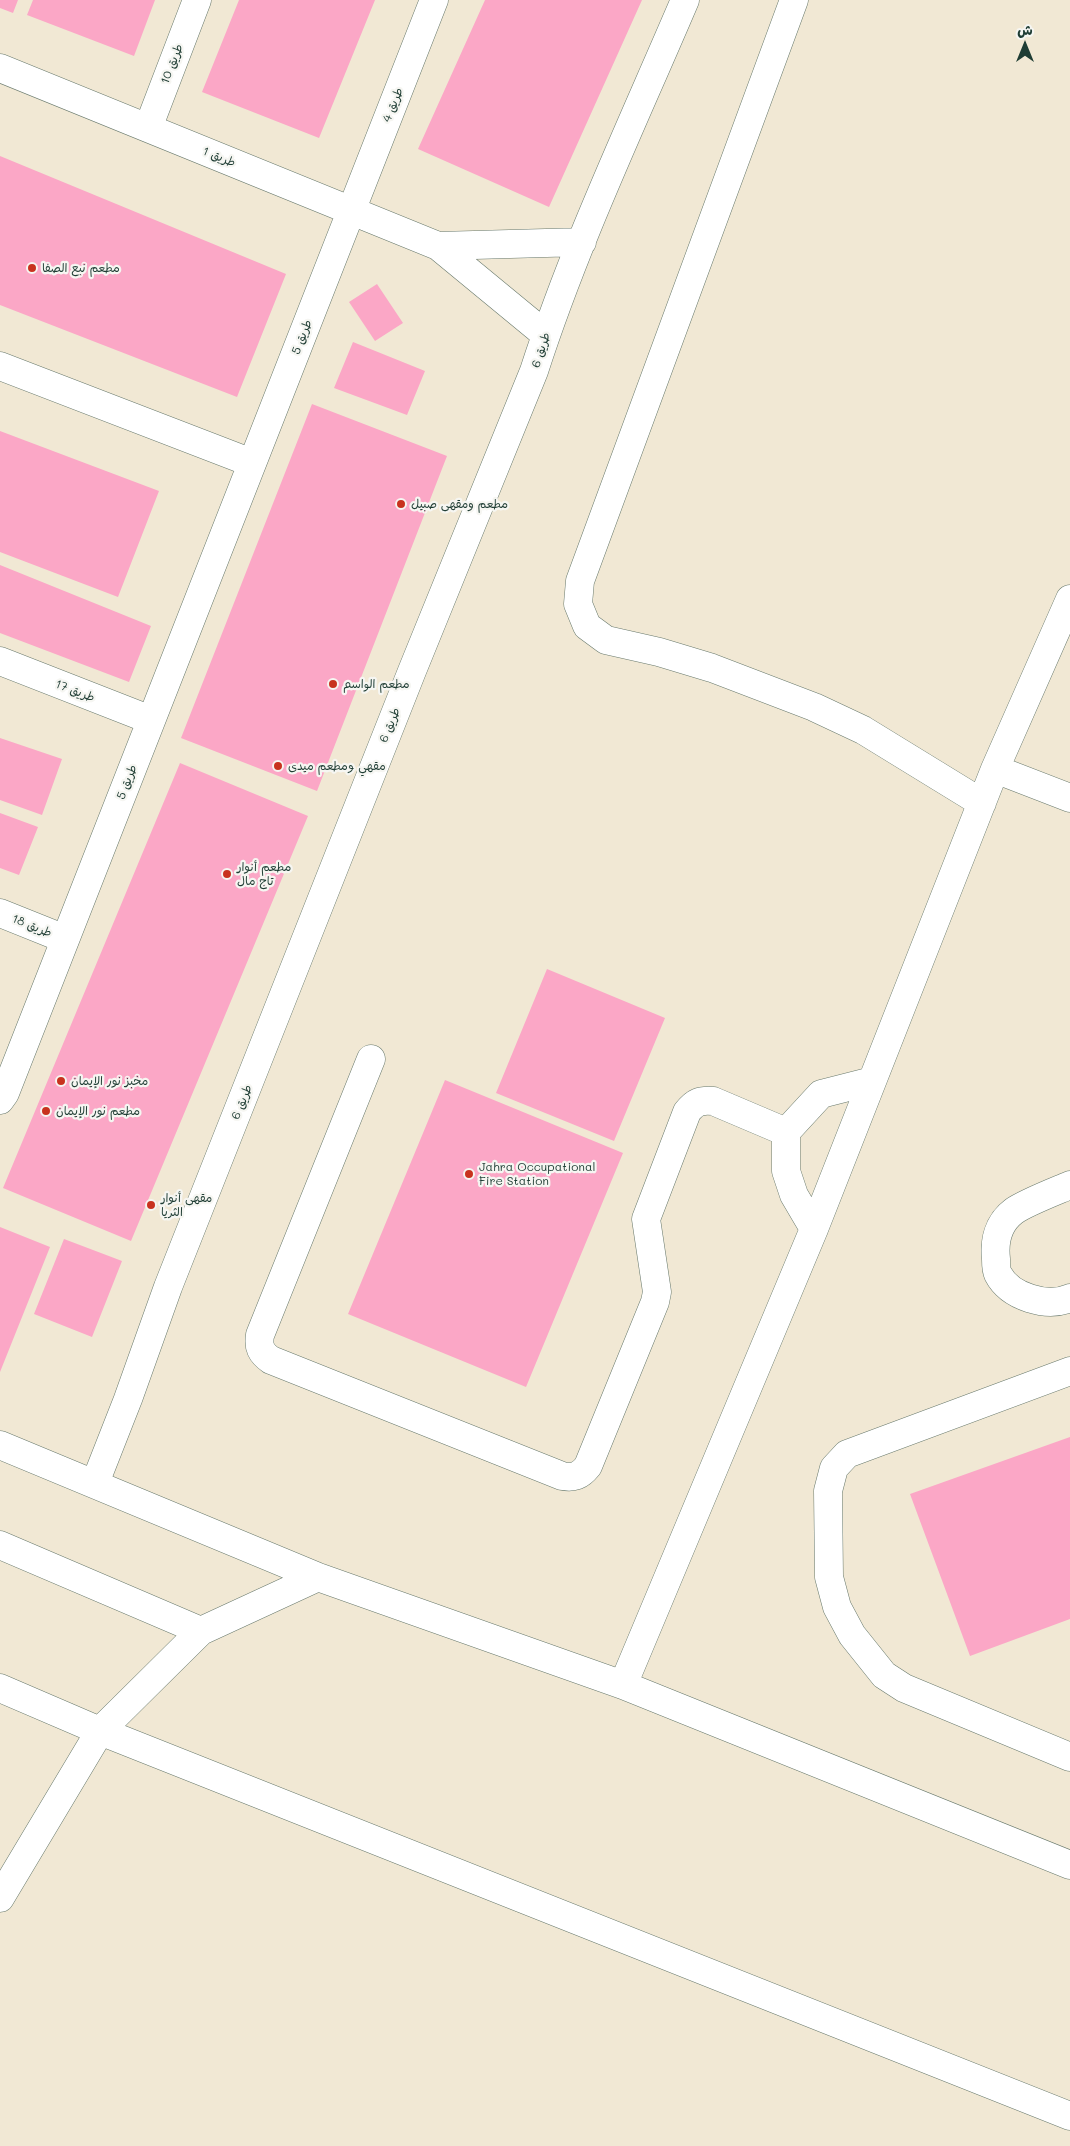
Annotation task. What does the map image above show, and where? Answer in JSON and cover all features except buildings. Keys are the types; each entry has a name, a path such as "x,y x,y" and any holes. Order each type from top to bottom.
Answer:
{"street":[{"name":"طريق 10","path":"148,128 197,0"},
{"name":"طريق 4","path":"351,210 434,0"},
{"name":"طريق 6","path":"94,1483 128,1399 168,1287 412,671 534,371 546,334 582,242 685,0"},
{"path":"794,0 580,581 578,604 587,626 606,640 659,652 712,668 814,706 863,730 982,803"},
{"name":"طريق 1","path":"0,68 438,246 546,334"},
{"name":"طريق 5","path":"0,1100 351,210"},
{"name":"طريق 1","path":"438,246 582,242"},
{"path":"0,366 252,463"},
{"path":"624,1685 814,1229 995,769 1070,599"},
{"name":"طريق 17","path":"0,662 151,720"},
{"path":"995,769 1070,798"},
{"name":"طريق 18","path":"0,914 65,939"},
{"path":"371,1059 260,1335 258,1345 262,1354 271,1360 562,1476 572,1478 582,1473 588,1466 655,1302 656,1292 646,1219 687,1112 693,1104 702,1100 712,1101 786,1132"},
{"path":"814,1229 794,1195 786,1171 786,1132 821,1094 872,1081"},
{"path":"1070,1185 1014,1211 1001,1225 994,1244 997,1273 1016,1293 1039,1301 1065,1300 1070,1298"},
{"path":"1070,1371 847,1454 834,1468 828,1491 829,1577 838,1607 852,1635 884,1676 904,1688 1070,1757"},
{"path":"0,1445 318,1577 624,1685 1070,1865"},
{"path":"0,1545 201,1631"},
{"path":"0,1898 100,1731 201,1631 318,1577"},
{"path":"0,1688 100,1731 1070,2116"}],"place":[{"name":"مطعم نبع الصفا","path":"32,268"},
{"name":"مطعم ومقهى صبيل","path":"401,504"},
{"name":"مطعم الواسم","path":"333,684"},
{"name":"مقهي ومطعم ميدى","path":"278,766"},
{"name":"مطعم أنوار تاج مال","path":"227,874"},
{"name":"مخبز نور الإيمان","path":"61,1081"},
{"name":"مطعم نور الإيمان","path":"46,1111"},
{"name":"Jahra Occupational Fire Station","path":"469,1174"},
{"name":"مقهى أنوار الثريا","path":"151,1205"}]}
